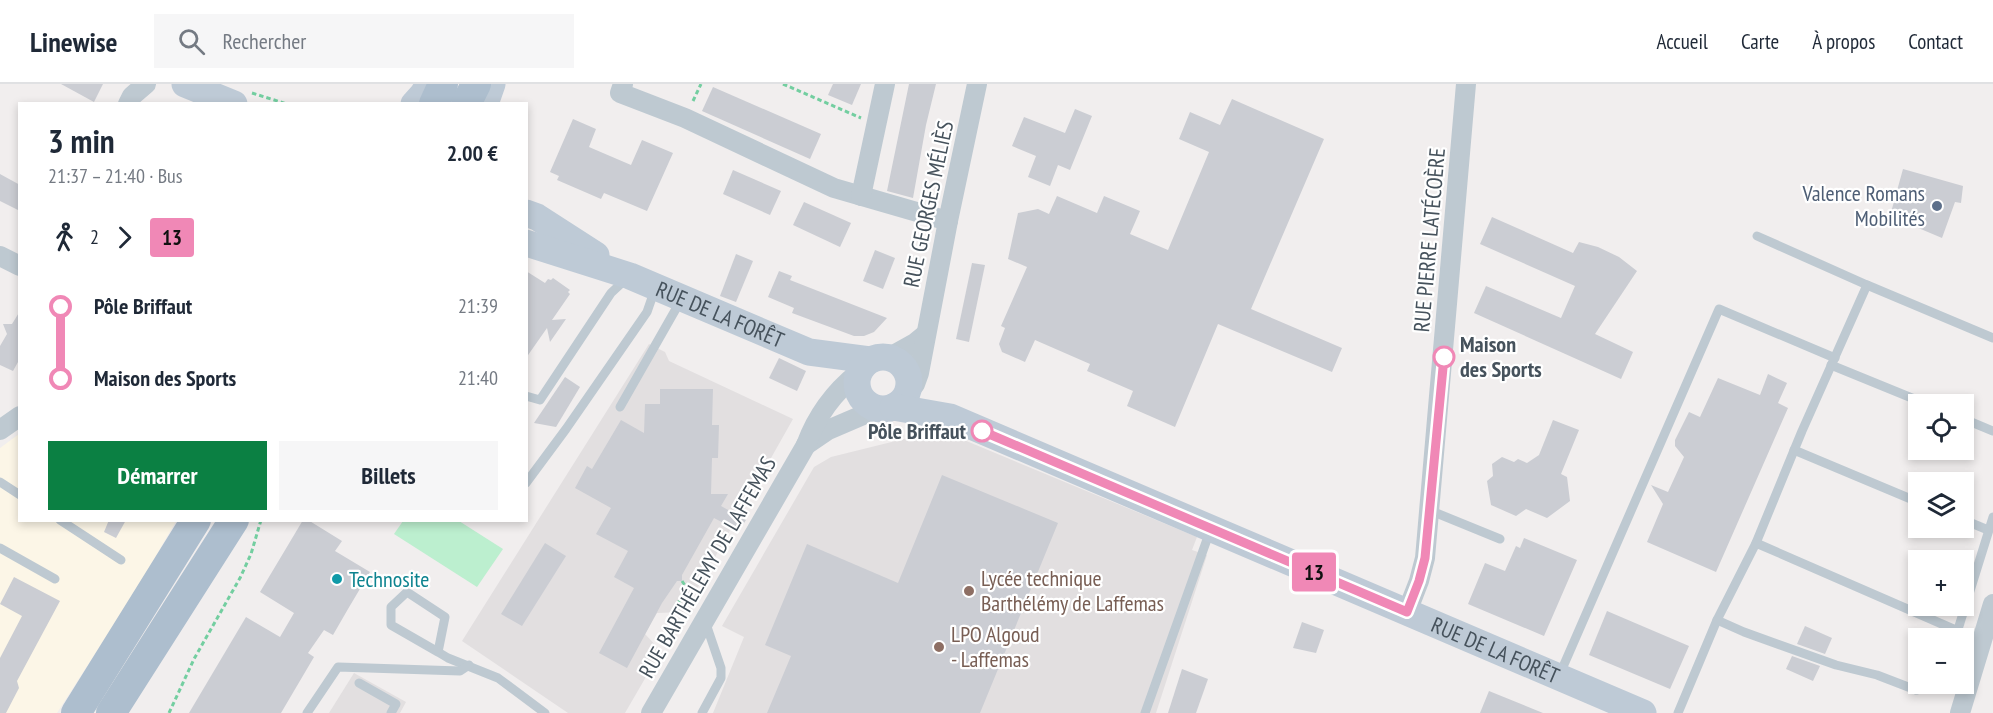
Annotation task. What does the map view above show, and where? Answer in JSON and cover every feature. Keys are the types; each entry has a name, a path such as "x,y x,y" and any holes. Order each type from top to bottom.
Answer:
{"main road":[{"path":"435,102 443,84"},
{"path":"467,102 476,84"},
{"path":"76,713 195,522"},
{"path":"111,713 233,522"}],"street":[{"path":"129,102 132,96 146,84"},
{"path":"185,84 240,97"},
{"path":"416,102 429,84"},
{"path":"487,102 492,84"},
{"path":"623,84 620,93 685,118 834,188 948,221"},
{"path":"861,196 885,84"},
{"name":"RUE GEORGES MÉLIÈS","path":"882,384 921,365 977,84"},
{"name":"RUE PIERRE LATÉCOÈRE","path":"1407,612 1425,558 1466,84"},
{"name":"RUE DE LA FORÊT","path":"530,212 630,276"},
{"name":"RUE DE LA FORÊT","path":"528,244 630,276 882,384 950,417 1642,713"},
{"path":"0,256 18,265"},
{"path":"806,445 828,430 882,384 915,343 926,334"},
{"name":"RUE BARTHÉLEMY DE LAFFEMAS","path":"651,713 696,618 806,445 818,417 828,403 882,384"},
{"path":"0,430 18,417"},
{"path":"1960,713 1993,604"}],"lane":[{"path":"1757,236 1993,338"},
{"path":"528,397 540,400 611,293 630,276"},
{"path":"1678,713 1717,620 1756,543 1794,450 1867,285"},
{"path":"528,480 647,312 656,287"},
{"path":"620,407 682,298"},
{"path":"1558,678 1719,309 1908,396"},
{"path":"1974,423 1993,431"},
{"path":"1794,450 1908,498"},
{"path":"0,482 18,494"},
{"path":"1429,510 1500,539"},
{"path":"1958,628 1993,517"},
{"path":"63,522 121,560"},
{"path":"1974,524 1988,530"},
{"path":"1145,713 1200,553 1211,529"},
{"path":"1756,543 1941,628"},
{"path":"0,548 55,579"},
{"path":"438,652 446,617 407,592 392,607 391,625 448,658 498,678 545,713"},
{"path":"696,618 721,668 721,678 702,713"},
{"path":"1717,620 1836,665 1877,675 1908,687"},
{"path":"307,713 338,666 460,671 469,665"},
{"path":"359,683 396,704 391,713"}],"path":[{"path":"784,84 876,124"},
{"path":"240,97 274,102"},
{"path":"170,713 194,658 240,578 251,554 260,522"},
{"path":"682,581 686,587 671,618 682,624 696,618"}],"shaded area":[{"path":"649,344 665,352 669,361 793,419 684,612 657,613 645,634 661,651 625,713 568,713 462,641"},
{"name":"Lycée technique Barthélémy de Laffemas","path":"940,430 1197,537 1192,550 1207,555 1156,713 713,713 744,637 722,626 814,467 831,457"},
{"path":"18,435 18,522 175,522 141,582 57,713 0,713 0,448"},
{"path":"354,673 406,702 400,713 329,713"}],"green space":[{"path":"402,522 461,522 503,549 477,587 394,534"}],"building":[{"path":"61,84 103,84 94,102"},
{"path":"833,84 861,84 852,105 828,95"},
{"path":"909,84 936,84 913,198 887,191"},
{"path":"713,87 821,134 810,159 702,111"},
{"path":"1232,99 1324,139 1251,309 1342,348 1332,372 1218,324 1175,427 1127,406 1133,391 1087,371 1090,364 1035,340 1025,362 1002,352 999,344 1005,328 1001,326 1027,267 1008,259 1018,213 1038,209 1049,214 1057,196 1097,213 1104,196 1140,211 1130,234 1168,250 1209,152 1179,139 1190,112 1220,125"},
{"path":"1075,109 1092,116 1070,170 1058,165 1050,186 1028,177 1036,156 1012,146 1024,117 1065,133"},
{"path":"573,119 596,129 589,147 631,165 642,140 673,153 647,211 604,193 601,199 557,180 559,176 550,172"},
{"path":"1903,169 1963,186 1961,203 1955,202 1942,238 1890,216"},
{"path":"733,170 781,191 770,215 723,194"},
{"path":"0,174 18,184 18,210 0,201"},
{"path":"804,202 851,223 840,247 793,225"},
{"path":"1492,217 1573,253 1579,242 1598,247 1619,257 1637,271 1595,334 1633,352 1621,379 1474,313 1486,286 1561,318 1575,286 1480,244"},
{"path":"875,250 895,258 883,289 863,281"},
{"path":"736,254 753,261 736,302 720,296"},
{"path":"972,263 985,265 969,342 956,339"},
{"path":"779,271 792,276 790,280 887,318 874,332 864,336 854,336 792,313 794,308 768,297"},
{"path":"528,272 545,283 548,279 553,278 570,290 568,292 570,294 552,320 566,319 550,342 547,328 528,355"},
{"path":"18,314 18,362 13,371 0,365 0,346 7,334 3,324 12,324"},
{"path":"779,358 806,371 797,391 769,378"},
{"path":"1768,374 1787,383 1778,403 1788,408 1716,572 1647,542 1663,504 1651,485 1668,492 1684,457 1675,446 1675,440 1689,412 1700,417 1718,378 1760,395"},
{"path":"565,377 580,387 556,427 534,423"},
{"path":"660,389 713,389 712,425 719,425 718,458 712,458 711,494 728,494 721,506 746,520 739,531 714,518 682,575 682,581 677,581 662,603 627,668 599,653 634,588 614,577 628,551 596,534 611,508 575,488 587,466 592,469 621,420 644,433 645,404 660,404"},
{"path":"1553,420 1579,430 1561,474 1567,477 1570,501 1547,518 1526,509 1516,516 1491,505 1487,481 1493,476 1492,464 1502,457 1514,462 1518,459 1527,463 1539,455"},
{"path":"942,475 1058,523 980,713 767,713 791,656 765,645 807,544 898,583"},
{"path":"108,522 125,522 116,538 104,532"},
{"path":"302,522 311,522 342,541 335,551 370,572 333,635 324,630 308,653 314,657 281,713 189,713 246,617 280,637 294,613 260,592"},
{"path":"1524,538 1577,560 1544,636 1468,604 1485,563 1505,571 1516,546 1520,548"},
{"path":"545,543 566,556 522,626 501,614"},
{"path":"14,577 60,601 17,681 19,688 6,713 0,713 0,658 22,616 0,604"},
{"path":"1607,611 1689,646 1670,689 1589,655"},
{"path":"1302,622 1324,630 1316,653 1293,648"},
{"path":"1805,626 1832,638 1825,654 1797,644"},
{"path":"1792,656 1820,666 1813,681 1786,669"},
{"path":"1182,669 1208,679 1196,713 1168,713"},
{"path":"1489,691 1543,713 1480,713"}],"bus line":[{"name":"13","path":"982,431 1407,612 1425,558 1444,357"}],"place":[{"name":"Valence Romans Mobilités","path":"1937,206"},
{"name":"Maison des Sports","path":"1444,357"},
{"name":"Pôle Briffaut","path":"982,431"},
{"name":"Technosite","path":"337,579"},
{"name":"Lycée technique Barthélémy de Laffemas","path":"969,591"},
{"name":"LPO Algoud - Laffemas","path":"939,647"}]}
